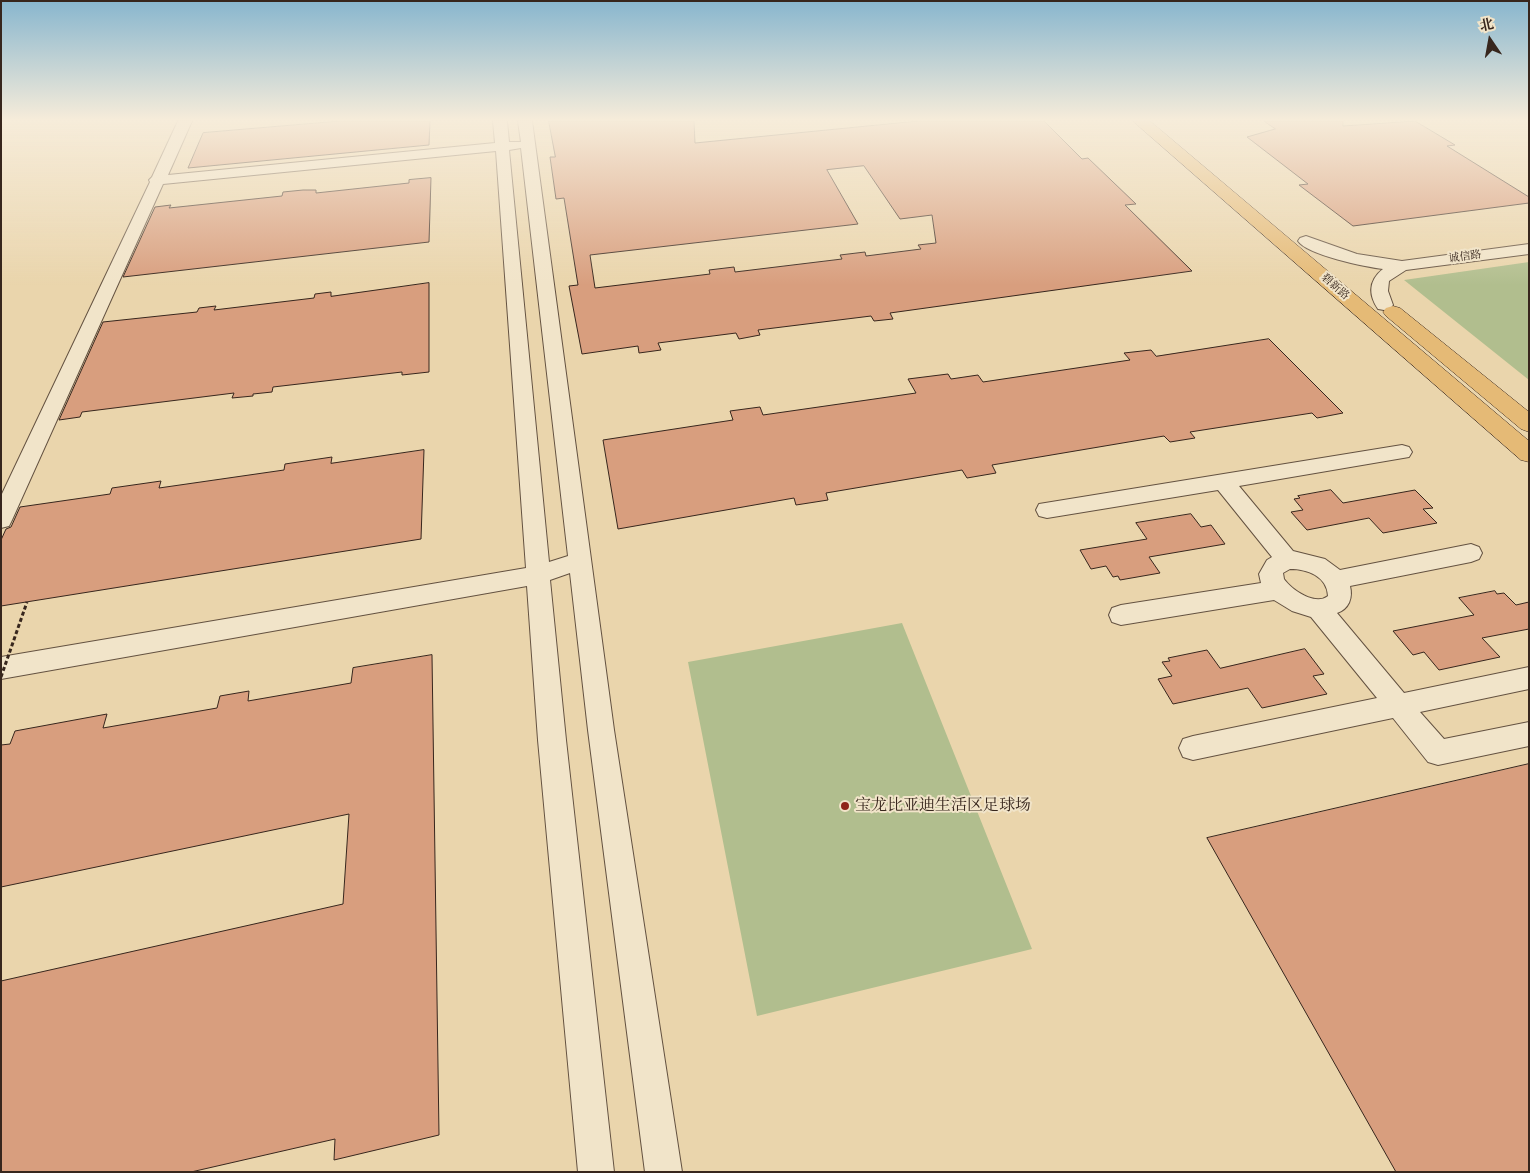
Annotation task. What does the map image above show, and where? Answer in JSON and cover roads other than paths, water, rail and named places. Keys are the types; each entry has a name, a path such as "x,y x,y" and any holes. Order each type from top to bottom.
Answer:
{"main road":[{"name":"碧新路","path":"1205,176 1529,454"},
{"name":"碧新路","path":"1228,176 1529,424"}],"street":[{"path":"1,520 158,176"},
{"path":"156,180 199,176"},
{"path":"504,176 552,740 596,1172"},
{"path":"531,176 601,730 664,1172"},
{"name":"诚信路","path":"1306,241 1345,256 1386,265 1402,266 1529,249"},
{"name":"诚信路","path":"1384,305 1378,293 1379,284 1384,276 1402,266"},
{"path":"1047,510 1402,452"},
{"path":"1222,481 1287,560"},
{"path":"1336,580 1471,553"},
{"path":"1,668 538,575 580,561"},
{"path":"1121,615 1278,590"},
{"path":"1319,609 1438,753 1529,734"},
{"path":"1193,748 1529,678"}],"lane":[{"path":"1287,560 1297,560 1313,564 1328,572 1336,580 1340,588 1340,596 1336,603 1319,609 1296,604 1278,590 1272,582 1274,567 1279,562 1287,560"}],"place":[{"name":"宝龙比亚迪生活区足球场","path":"845,806"}]}
